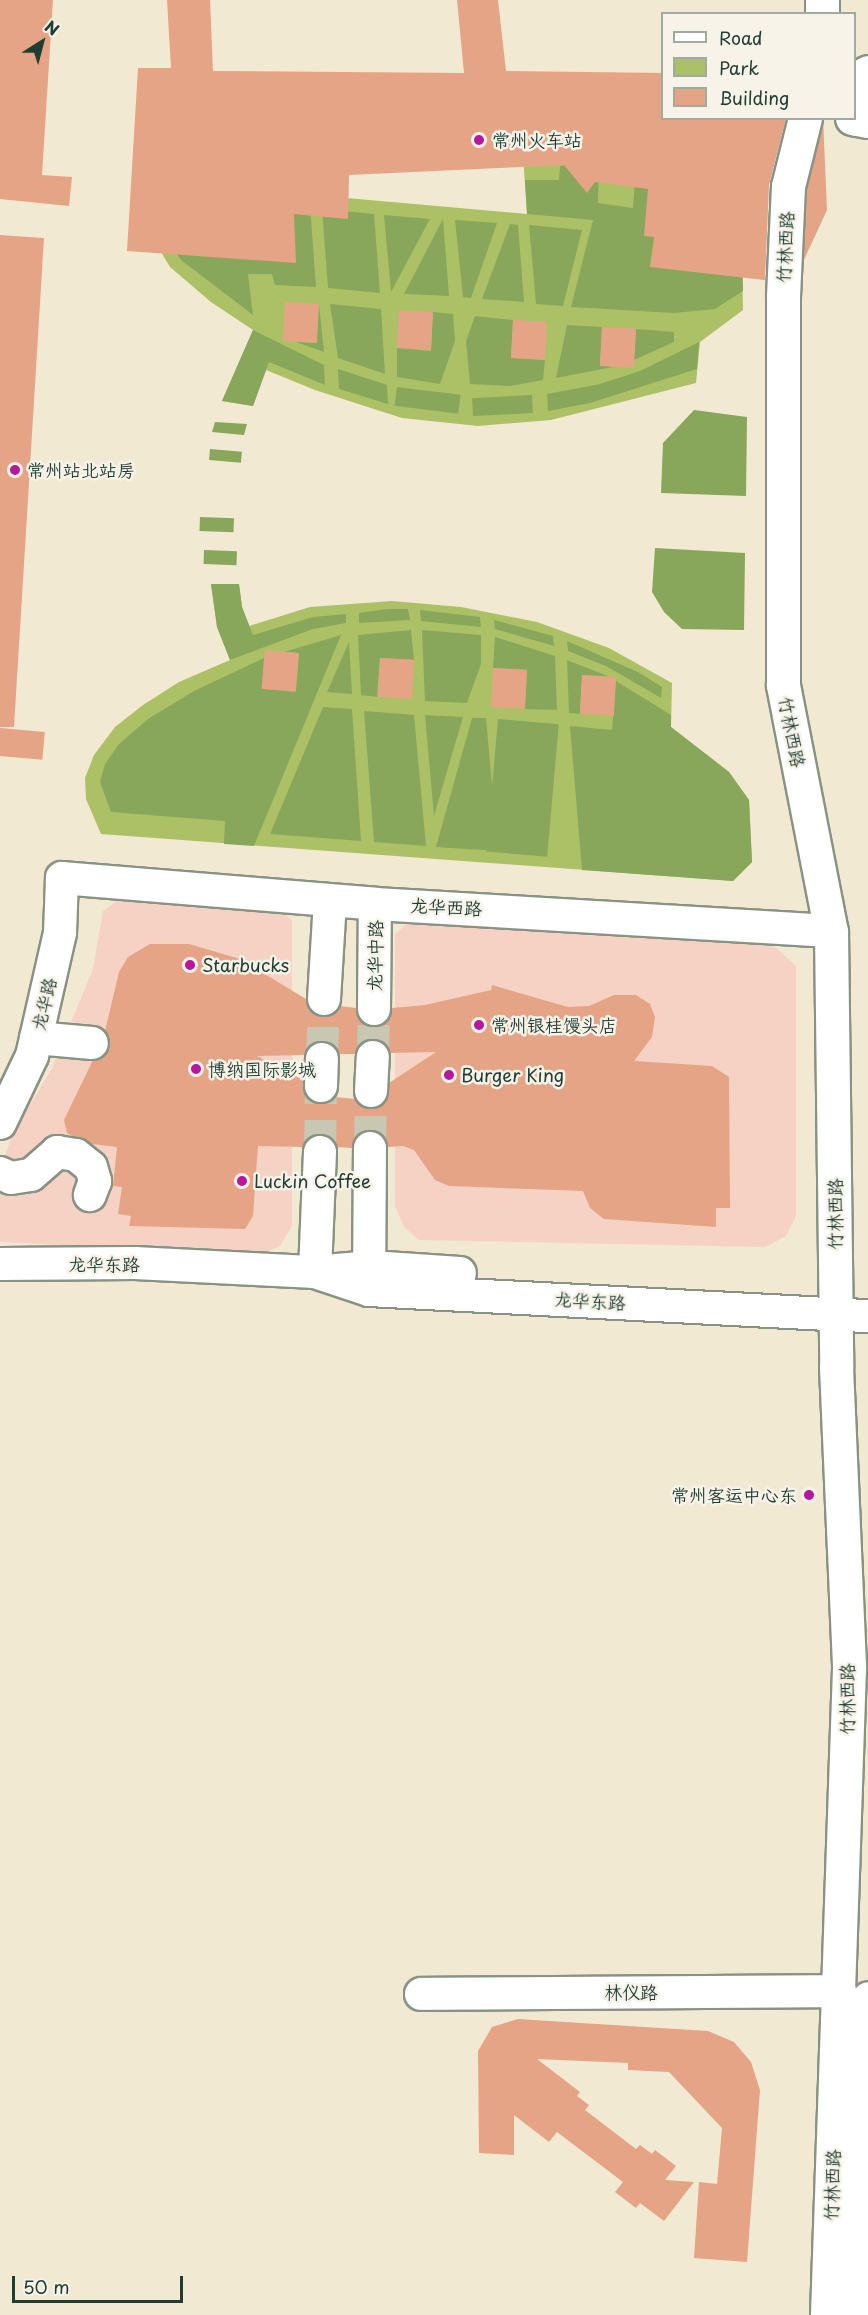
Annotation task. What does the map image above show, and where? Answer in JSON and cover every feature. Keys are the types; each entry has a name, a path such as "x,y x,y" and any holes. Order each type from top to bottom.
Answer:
{"main road":[{"name":"竹林西路","path":"804,120 788,186 783,298 783,685 831,931 835,1306 843,1611 849,1668 854,1995 853,2315"},
{"name":"竹林西路","path":"827,2315 854,1995"}],"street":[{"path":"859,120 868,86"},
{"name":"龙华西路","path":"62,878 375,904 831,931"},
{"name":"龙华路","path":"0,1124 32,1056 60,933 62,878"},
{"path":"324,999 330,900"},
{"name":"龙华中路","path":"374,1009 375,904"},
{"path":"36,1038 92,1043"},
{"path":"371,1091 373,1057"},
{"path":"370,1148 370,1279"},
{"path":"0,1173 12,1178 32,1175 57,1152 76,1155 91,1167 95,1181 90,1195"},
{"path":"315,1272 320,1152"},
{"name":"龙华东路","path":"0,1264 135,1263 315,1272 370,1279 835,1306 868,1317"},
{"name":"龙华东路","path":"835,1306 868,1298"},
{"name":"林仪路","path":"422,1994 854,1995"}],"shaded area":[{"path":"118,900 279,910 292,920 292,1226 280,1246 259,1255 0,1242 0,1170 13,1133 52,1068 93,969 103,911"},
{"path":"408,923 773,945 796,966 796,1216 786,1236 765,1247 419,1240 404,1227 395,1206 395,934"}],"green space":[{"path":"739,123 743,310 700,342 696,383 551,420 478,426 402,418 315,390 266,370 253,406 222,401 253,330 211,302 170,267 143,222 324,196 527,214 522,140"},
{"path":"305,137 316,287 275,285 272,274 248,274 253,315 181,260 153,217"},
{"path":"740,149 743,291 715,309 674,313 571,307 593,220 527,214 525,180 559,180 560,166 599,164 598,203 633,208 637,154"},
{"path":"322,209 374,214 380,293 328,288"},
{"path":"384,215 430,219 391,292"},
{"path":"443,219 449,296 404,294"},
{"path":"455,220 497,223 471,298 463,297"},
{"path":"510,224 518,225 524,302 482,299"},
{"path":"529,225 582,230 563,306 536,304"},
{"path":"319,304 324,352 296,342 316,343"},
{"path":"330,304 381,309 385,374 338,358"},
{"path":"433,312 453,314 455,341 440,384 397,377 397,348 431,351"},
{"path":"475,316 513,320 511,358 545,360 543,380 510,386 470,384 466,341"},
{"path":"567,325 602,327 600,365 613,367 556,378"},
{"path":"636,329 674,332 674,342 634,360"},
{"path":"253,330 324,365 325,385 269,362 253,406 222,401"},
{"path":"699,342 697,369 590,403 548,411 547,394 600,384 640,371"},
{"path":"338,369 387,385 388,404 339,389"},
{"path":"397,387 461,395 458,414 395,406"},
{"path":"532,395 533,413 473,416 472,398"},
{"path":"694,410 747,417 746,496 661,493 663,443"},
{"path":"215,422 247,424 244,435 212,432"},
{"path":"210,449 242,452 241,463 209,460"},
{"path":"200,517 234,518 233,532 200,531"},
{"path":"655,548 745,553 744,630 682,629 664,612 652,592"},
{"path":"204,550 237,551 236,565 204,564"},
{"path":"211,584 239,584 242,607 249,626 310,607 392,601 461,607 537,622 609,648 672,683 671,727 729,772 749,800 752,862 733,881 101,834 86,799 85,778 94,755 115,727 143,705 179,682 230,660 217,627"},
{"path":"211,584 239,584 242,607 253,635 313,617 346,614 346,623 313,629 230,660 217,627"},
{"path":"408,609 410,620 359,623 359,613"},
{"path":"420,610 480,617 481,627 421,621"},
{"path":"494,620 553,636 554,646 495,629"},
{"path":"411,630 414,660 380,658 377,697 361,695 358,635"},
{"path":"422,630 481,635 481,664 467,703 425,701"},
{"path":"341,635 254,846 224,844 225,821 111,812 100,782 105,764 119,744 148,719 194,691 264,658 262,689 296,691 299,653 284,652"},
{"path":"495,637 555,656 557,710 525,709 527,670 493,668"},
{"path":"567,641 638,672 662,687 661,698 606,666 568,651"},
{"path":"349,642 352,694 327,692"},
{"path":"567,660 610,677 582,675 580,714 569,713"},
{"path":"616,681 671,715 671,727 729,772 749,800 752,862 733,881 582,870 570,726 612,730"},
{"path":"323,707 352,709 361,841 270,834"},
{"path":"364,711 414,715 426,846 374,842"},
{"path":"425,715 463,717 434,816"},
{"path":"472,718 486,718 498,851 436,847"},
{"path":"498,719 559,724 547,857 486,851"}],"building":[{"path":"0,0 53,0 42,175 72,177 69,206 0,199"},
{"name":"常州火车站","path":"167,0 210,0 213,71 464,73 457,0 498,0 506,71 661,73 661,120 785,120 769,185 765,280 650,267 654,237 644,236 648,189 595,182 587,193 564,165 349,175 348,219 294,214 296,263 127,251 138,68 171,68"},
{"path":"823,120 827,210 803,262 807,189"},
{"name":"常州站北站房","path":"0,235 44,238 14,727 0,727"},
{"path":"285,302 319,304 317,343 283,341"},
{"path":"399,310 433,312 431,350 397,348"},
{"path":"513,320 547,322 545,360 511,358"},
{"path":"602,327 636,329 634,368 600,366"},
{"path":"265,650 299,653 295,692 262,689"},
{"path":"380,658 414,660 412,699 378,697"},
{"path":"493,668 527,670 525,709 491,707"},
{"path":"582,675 616,677 614,716 580,714"},
{"path":"0,728 45,732 42,760 0,756"},
{"path":"150,944 189,944 240,959 306,999 315,1014 323,1017 333,1015 340,1006 356,1008 359,1018 373,1027 389,1019 392,1008 425,1005 491,990 492,985 568,1007 589,1006 614,995 636,995 650,1004 655,1017 652,1037 634,1061 712,1066 729,1077 730,1208 716,1208 716,1227 604,1219 590,1208 583,1191 449,1186 435,1180 414,1150 403,1146 388,1147 380,1133 370,1130 355,1138 352,1148 337,1147 330,1137 320,1134 311,1136 303,1147 258,1146 253,1216 245,1229 129,1226 131,1216 118,1214 122,1187 113,1186 117,1147 92,1144 72,1136 67,1133 64,1120 93,1060 107,1053 110,1044 105,1031 119,972 128,957","holes":["373,1039 383,1042 390,1053 436,1052 389,1083 386,1101 371,1109 355,1099 335,1097 321,1104 312,1101 305,1094 303,1080 257,1056 305,1055 313,1043 322,1041 332,1044 339,1054 356,1054 364,1041"]},
{"path":"518,2019 708,2031 734,2042 751,2062 760,2090 747,2262 694,2258 699,2182 717,2184 722,2128 669,2072 628,2070 628,2063 537,2059 580,2092 577,2096 589,2105 585,2110 636,2149 640,2145 652,2154 655,2150 676,2166 665,2180 694,2182 664,2221 640,2203 636,2208 615,2192 623,2182 557,2132 549,2142 514,2115 514,2155 479,2153 478,2051 492,2027"}],"tunnel":[{"path":"322,1059 324,999"},
{"path":"373,1057 374,1009"},
{"path":"320,1152 321,1086"},
{"path":"370,1148 371,1091"}],"place":[{"name":"常州火车站","path":"479,140"},
{"name":"常州站北站房","path":"15,470"},
{"name":"Starbucks","path":"190,965"},
{"name":"常州银桂馒头店","path":"479,1025"},
{"name":"博纳国际影城","path":"196,1069"},
{"name":"Burger King","path":"449,1075"},
{"name":"Luckin Coffee","path":"242,1181"},
{"name":"常州客运中心东","path":"809,1495"}]}
